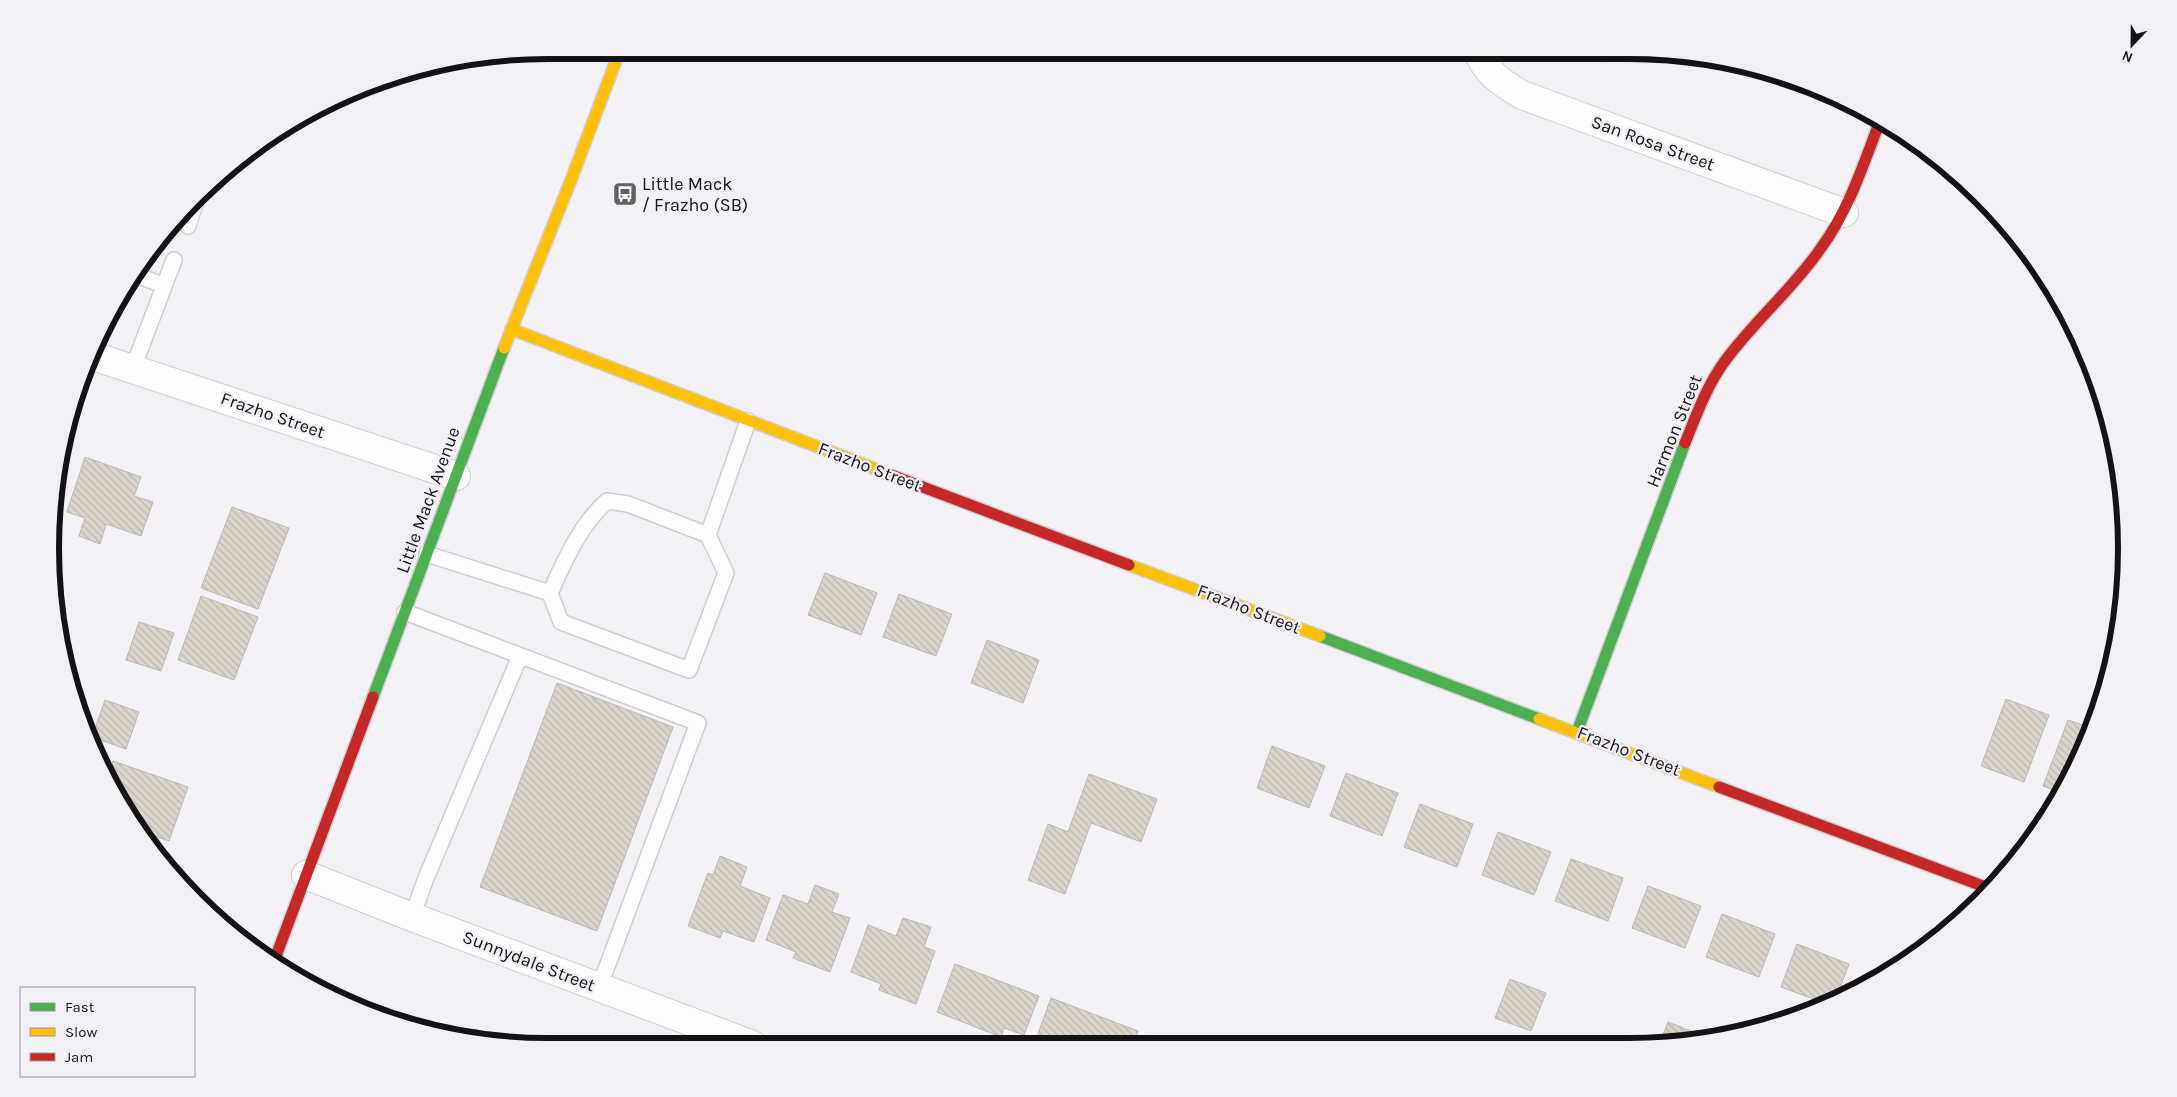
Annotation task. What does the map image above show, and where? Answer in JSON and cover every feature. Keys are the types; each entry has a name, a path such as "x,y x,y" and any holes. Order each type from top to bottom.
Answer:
{"street":[{"name":"Little Mack Avenue","path":"276,956 511,330 617,59"},
{"name":"San Rosa Street","path":"1481,59 1485,67 1502,83 1522,95 1844,213"},
{"name":"Harmon Street","path":"1577,732 1697,412 1709,386 1723,363 1749,330 1785,294 1821,249 1844,213 1878,127"},
{"name":"Frazho Street","path":"511,330 1983,886"},
{"name":"Frazho Street","path":"98,357 456,476"},
{"name":"Sunnydale Street","path":"306,875 412,917 734,1038"}],"lane":[{"path":"188,226 192,213"},
{"path":"133,368 174,260"},
{"path":"141,277 163,285"},
{"path":"708,534 628,504 607,502 592,514 565,560 550,593 561,622 688,670 726,573 708,534 748,421"},
{"path":"427,554 550,593"},
{"path":"405,612 698,723 599,988"},
{"path":"412,917 426,878 520,656"}],"building":[{"path":"85,457 141,477 134,496 153,502 141,536 106,524 100,544 79,536 85,518 67,512"},
{"path":"232,507 289,528 258,609 201,588"},
{"path":"825,573 877,593 861,635 808,615"},
{"path":"899,594 952,614 936,656 883,637"},
{"path":"201,596 258,617 234,680 178,660"},
{"path":"139,622 174,633 161,671 126,660"},
{"path":"987,640 1039,660 1023,703 971,683"},
{"path":"557,683 673,727 597,931 480,887"},
{"path":"2006,699 2049,715 2024,782 1981,766"},
{"path":"105,700 139,712 126,749 97,739 94,731"},
{"path":"2068,720 2085,726 2068,765 2054,790 2043,786"},
{"path":"1272,746 1325,766 1309,808 1257,788"},
{"path":"113,761 188,787 169,841 151,835 111,768"},
{"path":"1346,773 1398,793 1382,836 1330,816"},
{"path":"1089,774 1157,799 1141,842 1091,823 1065,894 1028,880 1048,824 1068,832"},
{"path":"1420,804 1473,824 1457,867 1404,847"},
{"path":"1498,832 1551,852 1534,895 1482,875"},
{"path":"720,856 747,867 740,886 770,898 754,942 723,931 720,938 688,926 708,873 713,875"},
{"path":"1571,859 1623,878 1608,921 1555,901"},
{"path":"815,885 839,894 832,912 850,918 830,972 793,958 796,952 766,940 783,895 808,904"},
{"path":"1648,886 1701,906 1685,948 1632,928"},
{"path":"1722,914 1775,934 1759,977 1706,957"},
{"path":"903,918 931,927 924,947 935,951 916,1004 879,990 881,984 851,972 868,925 896,936"},
{"path":"1797,944 1849,964 1839,991 1817,1000 1781,987"},
{"path":"955,964 1039,996 1024,1035 1004,1028 1001,1037 937,1012"},
{"path":"1510,979 1546,993 1531,1031 1495,1018"},
{"path":"1051,998 1138,1031 1135,1038 1037,1038"},
{"path":"1668,1022 1697,1033 1692,1034 1662,1037"},
{"path":"475,1029 489,1034 485,1034 474,1032"}],"traffic: fast":[{"path":"373,697 504,348"},
{"path":"1577,732 1685,443"},
{"path":"1320,636 1539,719"}],"traffic: slow":[{"path":"504,348 617,59"},
{"path":"511,329 891,475"},
{"path":"1129,565 1320,636"},
{"path":"1539,719 1719,787"}],"traffic: jam":[{"path":"1685,443 1707,390 1725,361 1748,332 1810,263 1831,233 1855,187 1878,127"},
{"path":"891,475 1129,565"},
{"path":"276,956 373,697"},
{"path":"1719,787 1983,886"}],"place":[{"name":"Little Mack / Frazho (SB)","path":"625,194"}]}
